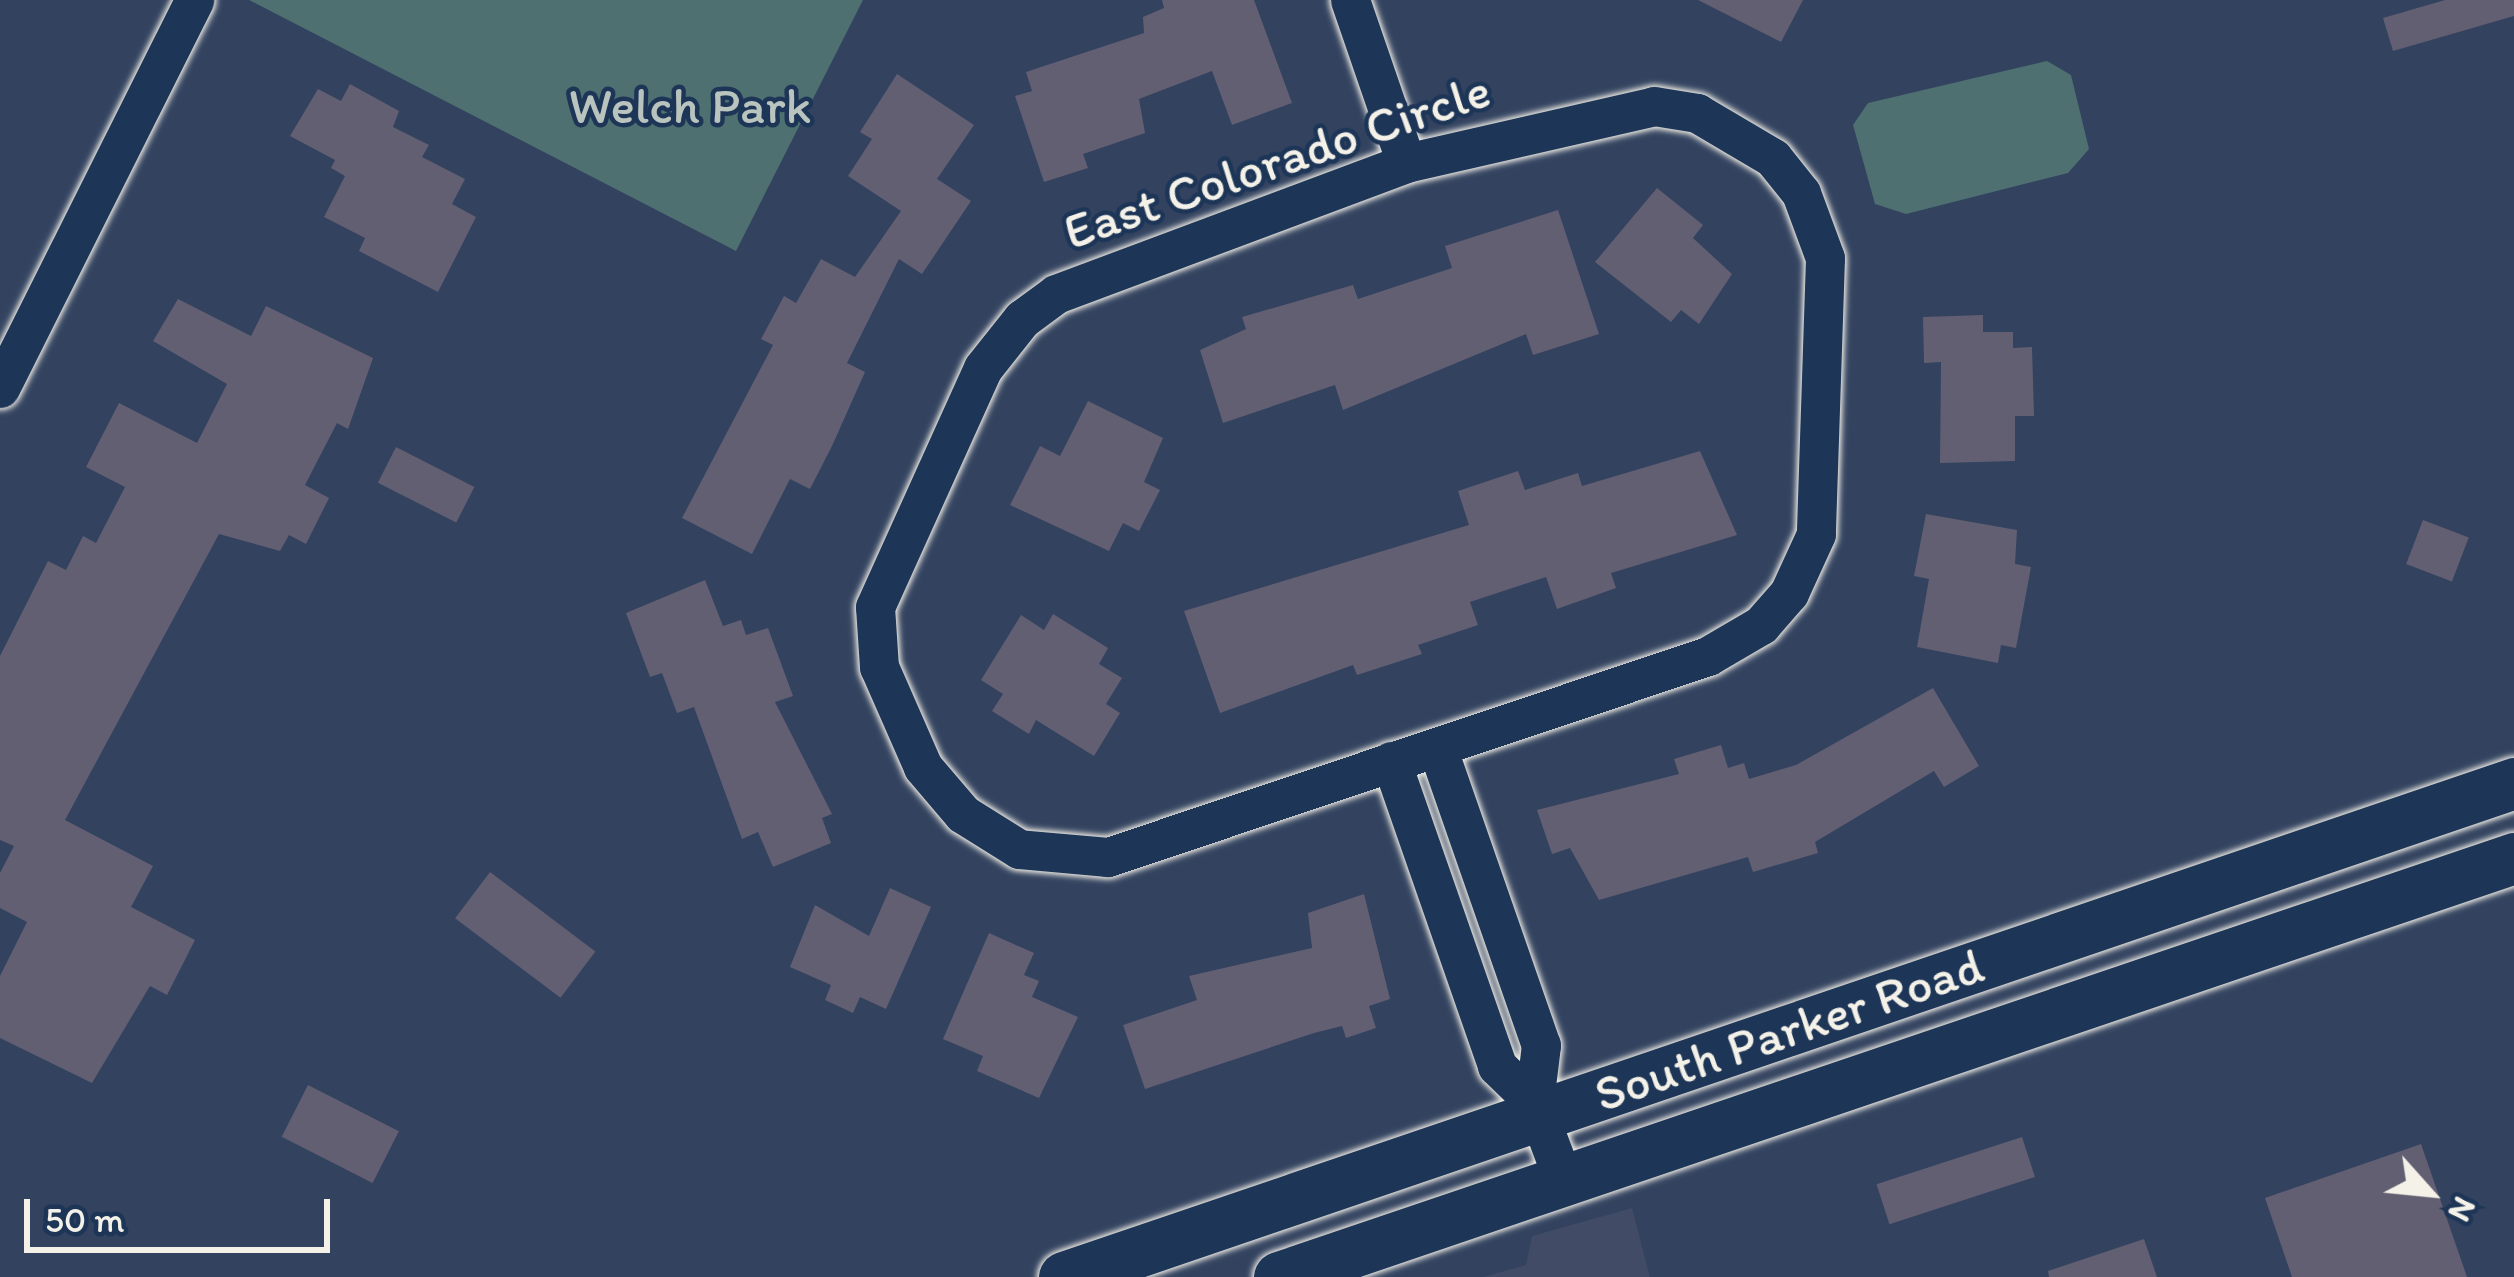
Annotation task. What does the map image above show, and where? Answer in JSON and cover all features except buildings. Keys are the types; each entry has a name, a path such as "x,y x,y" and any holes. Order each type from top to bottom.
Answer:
{"main road":[{"name":"South Parker Road","path":"1064,1277 1537,1109 2514,783"},
{"name":"South Parker Road","path":"1279,1277 2514,858"}],"street":[{"path":"0,388 194,0"},
{"path":"1349,0 1406,163"},
{"name":"East Colorado Circle","path":"1612,109 1697,113 1773,158 1801,193 1828,288 1822,495 1810,556 1789,593 1761,626 1708,656 1108,857 1019,849 963,814 923,767 879,667 875,607 983,368 1022,319 1056,294 1406,163 1612,109"},
{"path":"1437,746 1541,1045 1537,1109"},
{"path":"1391,761 1497,1066 1537,1109 1564,1182"}],"shaded area":[{"path":"1632,1208 1650,1277 1483,1277 1526,1265 1532,1236"}],"green space":[{"name":"Welch Park","path":"249,0 863,0 736,251"},
{"path":"2047,61 2071,75 2089,149 2068,173 1906,214 1875,204 1853,125 1868,103"}]}
